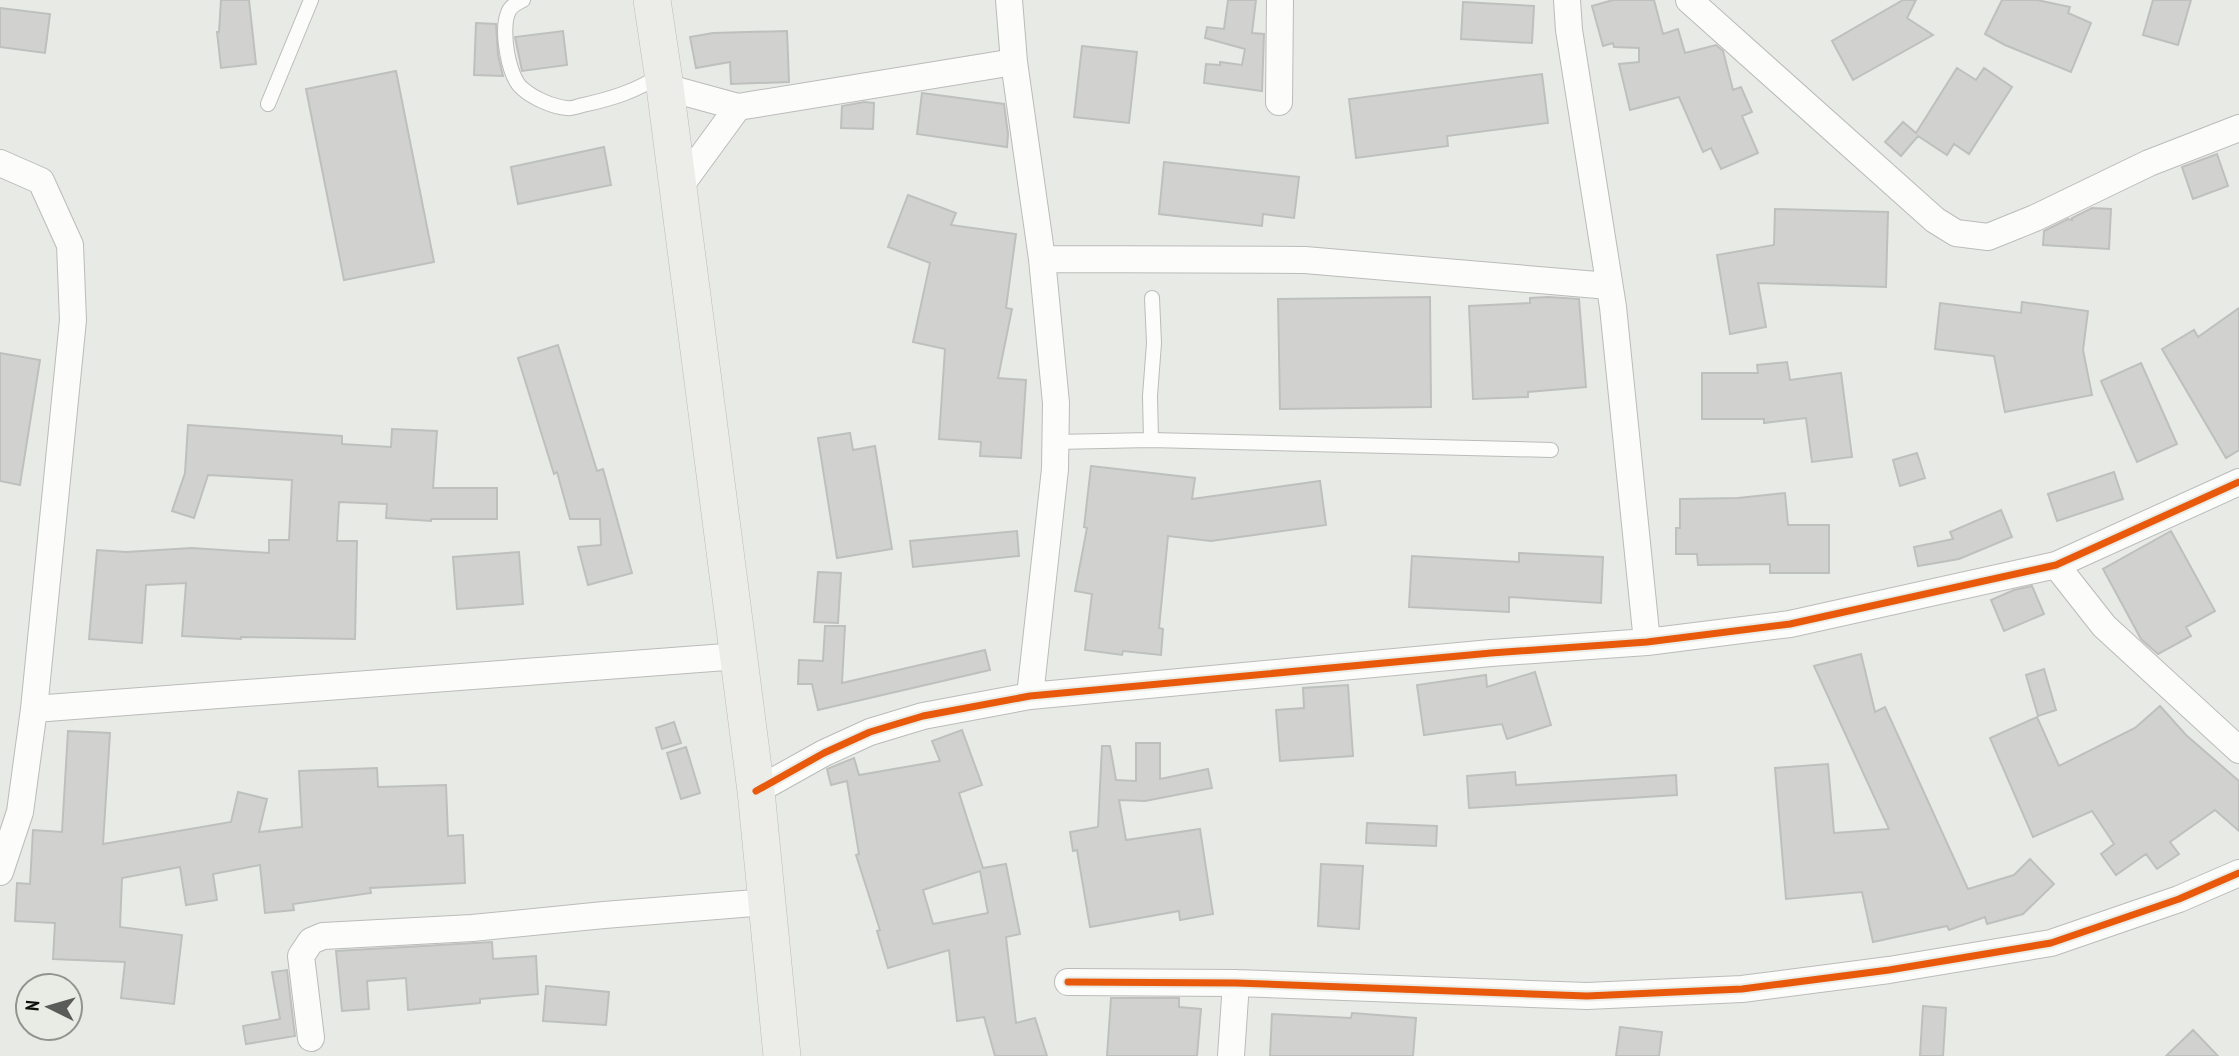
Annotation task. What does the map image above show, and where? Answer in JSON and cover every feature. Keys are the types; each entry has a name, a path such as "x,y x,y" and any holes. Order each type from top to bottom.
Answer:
{"main road":[{"path":"652,0 756,790 782,1056"}],"street":[{"path":"1009,0 1014,62 1042,259 1056,403 1055,469 1030,696"},
{"path":"1279,102 1280,0"},
{"path":"1567,0 1569,30 1609,286 1647,642"},
{"path":"1689,0 1935,220 1956,233 1988,237 2035,218 2149,163 2239,128"},
{"path":"664,80 738,107 1014,62"},
{"path":"678,188 738,107"},
{"path":"0,163 41,181 70,245 73,320 34,709 20,812 0,872"},
{"path":"1042,259 1305,260 1609,286"},
{"path":"756,790 824,753 870,732 923,716 1030,696 1491,653 1647,642 1790,624 2056,565 2239,482"},
{"path":"2056,565 2104,626 2239,750"},
{"path":"34,709 739,656"},
{"path":"1068,982 1236,983 1587,996 1742,989 1889,970 2051,943 2179,899 2239,873"},
{"path":"311,1038 301,956 311,941 323,936 472,928 767,902"},
{"path":"1231,1056 1236,983"}],"lane":[{"path":"268,104 311,0"},
{"path":"523,0 511,8 506,16 507,54 516,81 522,89 543,101 568,108 613,99 650,82 664,80"},
{"path":"1151,440 1150,396 1154,343 1152,298"},
{"path":"1055,442 1151,440 1551,450"}],"building":[{"path":"221,0 249,0 256,64 221,68 217,32"},
{"path":"1228,0 1256,0 1252,33 1264,34 1262,91 1204,83 1206,64 1220,65 1220,62 1242,65 1245,49 1205,38 1207,27 1224,29"},
{"path":"1613,0 1654,0 1663,34 1678,29 1685,53 1716,45 1723,51 1733,90 1741,87 1752,112 1742,116 1758,153 1721,169 1711,148 1703,152 1679,97 1630,110 1619,64 1639,62 1639,48 1614,47 1613,43 1603,46 1592,6"},
{"path":"1903,0 1916,0 1907,18 1933,35 1853,80 1832,41"},
{"path":"2002,0 2037,0 2070,7 2068,13 2091,23 2071,72 1985,34"},
{"path":"2153,0 2191,0 2178,45 2143,35"},
{"path":"1463,2 1534,6 1532,43 1461,39"},
{"path":"0,8 50,14 45,53 0,47"},
{"path":"476,23 496,24 498,55 503,76 474,75"},
{"path":"563,31 567,65 522,71 515,37"},
{"path":"787,31 789,82 731,84 730,62 696,68 690,37 713,33"},
{"path":"1082,46 1137,52 1129,123 1074,117"},
{"path":"1957,68 1976,80 1984,68 2012,87 1969,154 1954,144 1947,155 1918,136 1901,156 1885,142 1903,122 1916,133"},
{"path":"396,71 434,262 344,280 306,89"},
{"path":"1542,74 1548,123 1447,136 1448,146 1356,158 1349,99"},
{"path":"922,93 1004,104 1007,147 917,134"},
{"path":"874,103 873,129 841,128 842,106"},
{"path":"604,147 611,185 518,204 511,167"},
{"path":"2217,154 2228,186 2193,199 2182,167"},
{"path":"1164,162 1299,177 1294,218 1263,214 1262,226 1159,214"},
{"path":"908,195 956,213 951,225 1016,234 1006,308 1012,309 998,378 1026,380 1021,458 980,456 981,442 939,439 945,349 913,342 930,263 888,247"},
{"path":"2092,208 2111,209 2109,249 2043,245 2044,231 2068,219 2072,220"},
{"path":"1775,209 1888,212 1886,287 1758,283 1766,327 1730,334 1717,255 1774,245"},
{"path":"1430,297 1431,407 1280,409 1278,299"},
{"path":"1530,298 1579,299 1586,387 1528,392 1528,397 1473,399 1469,306 1530,303"},
{"path":"2022,302 2088,311 2083,350 2092,395 2005,412 1994,356 1935,349 1940,303 2021,313"},
{"path":"2239,308 2239,450 2226,458 2162,349 2194,330 2198,337"},
{"path":"558,345 597,471 603,469 632,573 588,585 578,547 601,545 600,519 570,519 518,358"},
{"path":"0,353 40,360 20,485 0,481"},
{"path":"1787,362 1790,380 1841,373 1852,457 1812,462 1806,418 1764,423 1764,419 1702,419 1702,373 1758,373 1757,365"},
{"path":"2141,363 2177,444 2137,462 2101,381"},
{"path":"188,425 342,436 342,444 391,447 392,429 437,431 433,488 497,488 497,519 431,521 386,518 387,504 339,502 337,541 357,541 355,639 182,636 186,583 146,585 142,643 89,639 97,550 126,552 192,548 269,553 269,540 289,540 292,480 208,475 194,518 172,511 185,473"},
{"path":"850,433 853,450 875,446 892,549 837,558 818,438"},
{"path":"1917,453 1925,478 1900,486 1893,460"},
{"path":"1091,466 1195,478 1192,499 1320,481 1326,525 1211,541 1168,536 1159,628 1163,629 1161,655 1123,651 1122,655 1085,650 1092,594 1075,591 1087,528 1084,527"},
{"path":"2114,472 2123,499 2057,521 2048,494"},
{"path":"1785,493 1788,525 1829,525 1829,573 1770,573 1770,564 1698,565 1697,554 1676,554 1676,528 1680,528 1680,499 1738,498"},
{"path":"2001,510 2012,537 1959,559 1918,566 1914,547 1953,539 1950,532"},
{"path":"1017,531 1019,556 913,567 910,541"},
{"path":"2171,531 2215,611 2186,627 2191,636 2158,654 2141,639 2103,569"},
{"path":"519,552 523,604 457,609 453,557"},
{"path":"1519,553 1603,557 1601,603 1509,597 1509,612 1409,607 1412,556 1519,562"},
{"path":"818,572 841,573 838,623 814,622"},
{"path":"2032,586 2044,614 2004,631 1991,600"},
{"path":"825,626 845,626 842,683 985,650 990,670 818,710 812,684 798,684 799,660 823,661"},
{"path":"1861,654 1875,712 1885,707 1968,889 2014,875 2030,859 2054,884 2023,914 1987,924 1985,917 1949,930 1947,926 1873,942 1862,892 1786,899 1775,768 1828,764 1834,833 1889,829 1814,666"},
{"path":"2044,669 2056,710 2038,716 2026,675"},
{"path":"1535,672 1551,725 1507,739 1502,724 1424,735 1417,685 1486,675 1487,687"},
{"path":"1348,685 1353,756 1280,761 1276,710 1304,708 1303,688"},
{"path":"2160,706 2186,735 2239,781 2239,831 2215,810 2170,842 2179,854 2157,869 2146,854 2116,875 2101,854 2114,844 2092,811 2033,837 1990,738 2037,717 2059,766 2135,728"},
{"path":"674,722 681,743 662,749 656,728"},
{"path":"962,730 982,785 959,793 983,868 1006,864 1020,934 1006,937 1016,1023 1035,1018 1047,1056 995,1056 984,1017 957,1021 949,950 888,968 877,931 880,930 856,855 859,854 847,781 831,785 827,769 854,758 859,775 940,761 932,741","holes":["980,871 988,913 933,924 923,890"]},
{"path":"68,731 110,733 103,844 231,822 238,792 267,799 259,832 302,827 299,771 377,768 378,787 446,785 448,836 463,835 465,883 370,888 371,893 293,904 294,910 265,913 260,865 213,874 217,900 186,905 180,867 122,878 120,927 182,935 174,1004 121,998 125,962 53,959 55,923 15,921 17,883 30,884 33,830 62,832"},
{"path":"1136,743 1160,743 1160,779 1208,769 1212,788 1145,801 1119,800 1126,840 1200,829 1213,914 1180,920 1179,911 1090,927 1077,850 1073,851 1070,832 1098,827 1102,746 1110,746 1116,780 1136,781"},
{"path":"686,747 700,793 681,799 667,753"},
{"path":"1515,772 1516,785 1676,775 1677,795 1469,808 1467,776"},
{"path":"1367,823 1437,826 1436,846 1366,843"},
{"path":"1321,864 1363,866 1359,929 1318,926"},
{"path":"492,942 493,959 536,956 538,994 480,999 480,1003 408,1010 406,978 367,981 369,1009 342,1011 336,951"},
{"path":"287,970 295,1036 246,1044 243,1026 280,1019 272,972"},
{"path":"546,986 609,992 606,1025 543,1021"},
{"path":"1111,998 1179,998 1179,1007 1201,1009 1197,1056 1107,1056"},
{"path":"1923,1006 1946,1008 1943,1056 1920,1056"},
{"path":"1352,1013 1416,1018 1413,1056 1270,1056 1272,1014 1351,1018"},
{"path":"1620,1027 1662,1032 1659,1056 1616,1056"},
{"path":"2193,1030 2218,1056 2166,1056"}],"cycle path":[{"path":"756,791 824,753 870,732 923,716 1030,696 1491,653 1647,642 1790,624 2056,565 2239,482"},
{"path":"1068,982 1236,983 1587,996 1742,989 1889,970 2051,943 2179,899 2239,873"}]}
